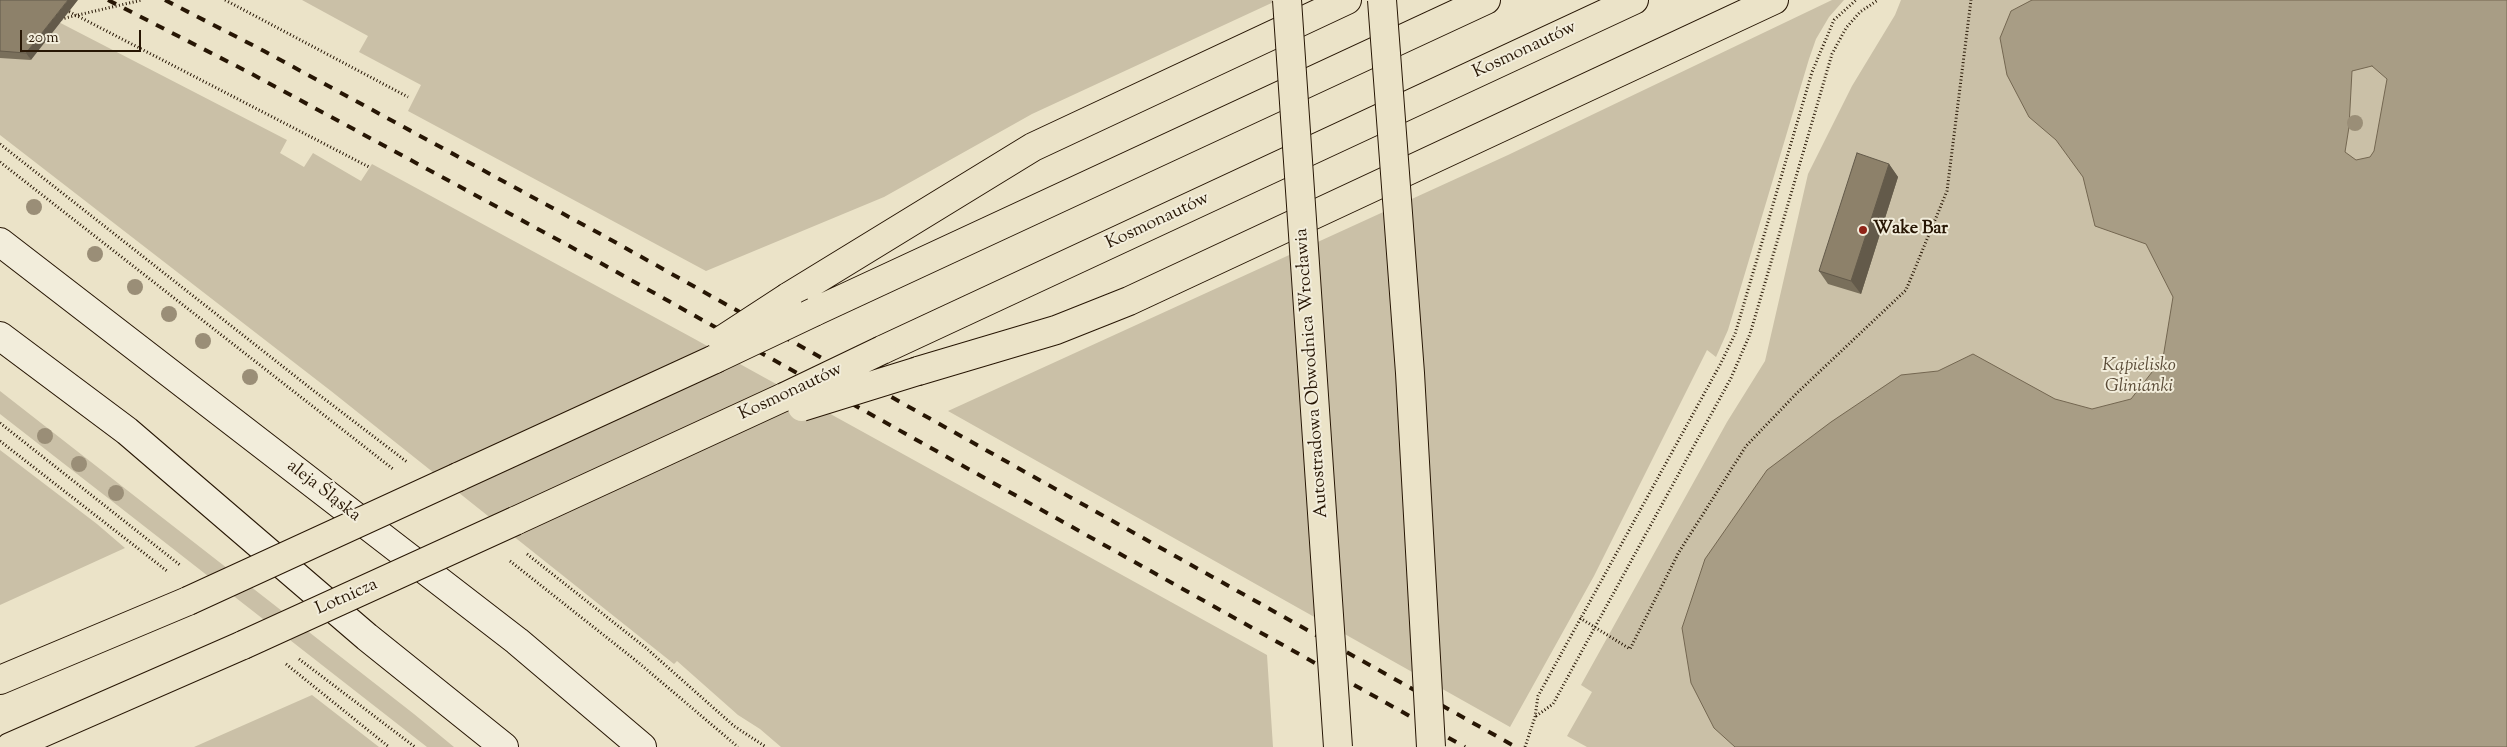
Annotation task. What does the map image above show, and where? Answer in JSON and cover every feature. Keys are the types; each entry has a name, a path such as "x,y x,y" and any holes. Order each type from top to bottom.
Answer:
{"main road":[{"name":"Autostradowa Obwodnica Wrocławia","path":"1287,0 1338,747"},
{"path":"709,355 788,297 1033,147 1347,0"},
{"path":"1382,0 1410,372 1431,747"},
{"path":"0,680 188,601 655,385 709,355 814,312 1486,0"},
{"name":"Kosmonautów","path":"682,443 793,402 882,350 1634,0"},
{"path":"793,402 918,370 1056,330 1129,301 1774,0"},
{"name":"Lotnicza","path":"10,747 243,645 682,443"}],"street":[{"name":"aleja Śląska","path":"0,242 518,641 642,747"},
{"path":"0,336 127,431 368,637 504,747"}],"path":[{"path":"57,20 142,0"},
{"path":"225,0 408,97"},
{"path":"1525,747 1535,716 1538,696 1721,363 1735,334 1812,72 1834,20 1856,0"},
{"path":"1535,716 1553,704 1731,378 1750,334 1832,54 1846,28 1860,12 1878,0"},
{"path":"1580,618 1630,649 1679,552 1746,446 1797,393 1906,290 1947,191 1971,0"},
{"path":"65,9 369,168"},
{"path":"0,144 314,391 408,462"},
{"path":"0,162 400,475"},
{"path":"526,553 646,648 734,726 766,747"},
{"path":"510,560 631,657 738,747"}],"green space":[{"path":"0,0 16,0 287,140 280,153 304,167 313,153 361,181 372,164 691,337 1267,655 1273,747 781,747 760,729 738,715 677,661 674,664 331,391 0,135"},
{"path":"302,0 1278,0 1032,114 884,197 706,271 408,111 421,85 359,52 368,36"},
{"path":"1832,0 1844,0 1829,17 1816,39 1728,330 1716,357 1707,350 1594,576 1510,727 948,411 1508,155"},
{"name":"Kąpielisko Glinianki","path":"1901,0 2507,0 2507,747 1587,747 1567,736 1592,692 1581,685 1727,422 1765,361 1808,174 1852,86 1895,15"},
{"path":"0,391 454,747 427,747 0,414"},
{"path":"0,450 97,524 125,548 0,605"},
{"path":"312,695 379,747 194,747"}],"shaded area":[{"name":"Kąpielisko Glinianki","path":"2032,0 2507,0 2507,747 1735,747 1714,728 1691,683 1682,628 1705,559 1767,470 1831,422 1901,375 1938,371 1973,354 2055,399 2092,409 2131,399 2163,358 2173,297 2146,244 2095,226 2083,177 2056,140 2029,117 2007,75 2000,38 2011,11","holes":["2372,66 2387,79 2374,151 2370,157 2356,160 2345,152 2349,127 2352,71"]}],"building":[{"path":"0,0 68,0 26,53 0,51"},
{"path":"1857,153 1889,164 1851,281 1819,271"}],"railway":[{"path":"108,0 250,73 597,261 1465,747"},
{"path":"165,0 264,51 604,236 1516,747"}],"place":[{"name":"Wake Bar","path":"1863,230"}]}
